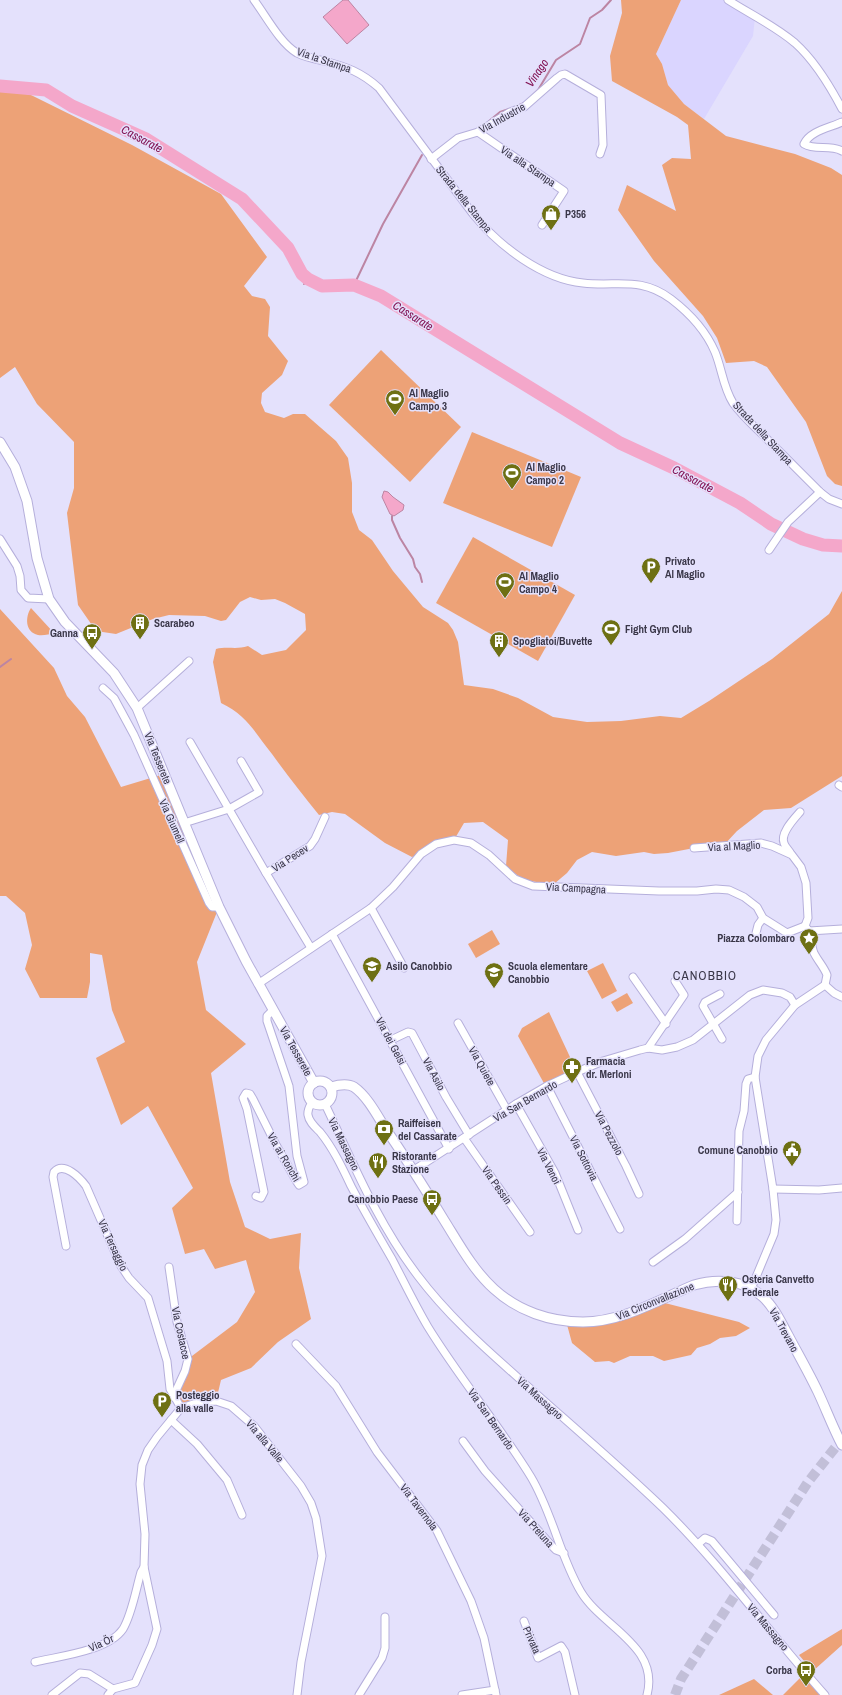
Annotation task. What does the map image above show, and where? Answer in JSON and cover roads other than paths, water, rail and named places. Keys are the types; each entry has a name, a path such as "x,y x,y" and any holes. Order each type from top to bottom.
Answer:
{"main road":[{"name":"Via Tesserete","path":"0,442 15,467 27,501 37,558 50,599 65,622 114,673 137,708 219,907 258,984 314,1082"},
{"path":"314,1082 325,1082 331,1087 331,1098 325,1104 318,1105 312,1102 308,1092 314,1082"},
{"path":"331,1087 345,1085 357,1089 414,1170"},
{"name":"Via Circonvallazione","path":"414,1170 465,1253 482,1277 506,1299 538,1315 566,1321 594,1322 630,1313 700,1283 712,1281 726,1282 751,1288"},
{"name":"Via Trevano","path":"751,1288 763,1297 774,1311 811,1378 842,1445"}],"street":[{"name":"Via la Stampa","path":"254,0 280,36 293,50 302,55 353,69 379,88 430,156"},
{"path":"728,0 795,43 806,54 828,84 842,109"},
{"name":"Via Industrie","path":"430,156 458,138 478,132 510,112 524,107 557,78 565,74 601,94 603,145 600,154"},
{"path":"842,122 813,134 804,144 809,147 834,148 842,152"},
{"name":"Via alla Stampa","path":"478,132 564,190 542,225"},
{"name":"Strada della Stampa","path":"430,156 486,229 513,252 540,270 556,277 575,282 593,284 628,283 647,287 662,293 679,306 700,328 710,343 715,352 727,390 734,404 746,418 820,492 829,499 842,504"},
{"path":"769,550 788,522 820,492"},
{"path":"0,539 17,566 22,593 28,598 50,599"},
{"path":"137,708 189,661"},
{"name":"Via Giumell","path":"103,688 114,698 134,735 209,903 212,907 219,907"},
{"name":"Via Pecev","path":"190,742 266,873 310,846 315,839 324,817"},
{"path":"184,823 229,809 259,792 241,761"},
{"path":"751,1288 776,1228 776,1210 755,1077 761,1047 796,1004 825,985 827,976 812,948 807,929 808,918 806,883 801,867 784,843 783,837 790,824 800,812"},
{"name":"Via Campagna","path":"258,984 371,908 393,887 421,854 436,844 454,840 471,843 489,855 515,879 526,884 556,887 659,891 723,889 744,897 757,907 763,918 787,933 807,929"},
{"name":"Via al Maglio","path":"694,848 761,843 792,855"},
{"path":"266,873 311,948"},
{"path":"371,908 404,968"},
{"path":"755,937 758,925 763,918"},
{"path":"807,929 842,929"},
{"name":"Via dei Gelsi","path":"332,934 449,1149"},
{"path":"634,977 666,1024"},
{"path":"648,1048 666,1024 684,995 675,981"},
{"path":"825,985 834,993 842,997"},
{"name":"Via San Bernardo","path":"414,1170 449,1149 516,1104 547,1086 603,1061 648,1048 662,1050 677,1047 693,1040 750,996 763,990 788,995 796,1004"},
{"path":"720,994 703,1005 722,1038"},
{"name":"Via ai Ronchi","path":"256,1196 261,1198 264,1192 247,1109 243,1098 246,1093 250,1094 253,1099 297,1182 301,1185 304,1182 297,1156 287,1079 275,1048 267,1021 267,1016 273,1010"},
{"name":"Via Quiete","path":"458,1023 507,1110"},
{"name":"Via Asilo","path":"391,1040 408,1032 412,1033 467,1136"},
{"name":"Via Pezzolo","path":"577,1072 639,1194"},
{"path":"737,1221 739,1131 744,1111 746,1084 748,1079 755,1077"},
{"name":"Via Sottovia","path":"547,1086 620,1229"},
{"name":"Via San Bernardo","path":"312,1102 308,1111 309,1119 332,1150 369,1221 429,1328 530,1477 545,1505 564,1553"},
{"name":"Via Massagno","path":"325,1104 386,1228 412,1268 433,1294 475,1340 663,1508 698,1544 825,1695"},
{"name":"Via Venoi","path":"516,1104 554,1174 578,1230"},
{"name":"Via Pessin","path":"467,1136 530,1232"},
{"name":"Via Tersaggio","path":"66,1246 53,1176 54,1172 61,1168 76,1175 86,1186 121,1266 129,1278 148,1298 167,1361 169,1382 173,1397 181,1408"},
{"path":"773,1189 819,1190 842,1188"},
{"path":"653,1262 686,1239 738,1192"},
{"name":"Via Costacce","path":"169,1267 177,1322 188,1359 185,1371 173,1397"},
{"name":"Via Tavernola","path":"296,1344 336,1386 377,1452 437,1531 471,1601 484,1638 496,1692"},
{"name":"Via alla Valle","path":"144,1567 145,1534 140,1484 141,1470 152,1443 181,1408 199,1402 216,1401 235,1408 254,1426 276,1453 301,1486 314,1510 322,1556 301,1662 297,1695"},
{"path":"170,1420 197,1444 227,1480 242,1515"},
{"name":"Via Preluna","path":"463,1440 485,1470 552,1546 556,1550 564,1553 583,1595 595,1609 636,1647 648,1667 648,1695"},
{"path":"698,1544 705,1538 712,1541 774,1615"},
{"path":"108,1695 113,1689 136,1683 157,1629 144,1567"},
{"name":"Via Ör","path":"35,1662 88,1650 109,1642 116,1637 126,1624 141,1572 144,1567"},
{"path":"358,1695 382,1658 385,1648 385,1617"},
{"name":"Privata","path":"524,1621 538,1658 561,1646 565,1652 575,1695"},
{"path":"52,1695 80,1674 89,1674 113,1689"},
{"path":"462,1694 496,1692"}],"waterway":[{"name":"Vinago","path":"533,95 538,90 556,60 580,44 590,18 602,10 611,0"},
{"name":"Cassarate","path":"0,86 46,90 72,106 146,139 242,199 288,248 302,274 308,279 322,286 354,285 381,296 620,443 674,468 740,503 771,524 803,539 823,545 842,546"},
{"name":"Vinago","path":"515,107 524,103"},
{"name":"Vinago","path":"489,121 500,112 509,109"},
{"name":"Vinago","path":"354,285 383,224 422,155"},
{"name":"Cassarate","path":"304,284 308,279"},
{"path":"392,516 392,520 400,538 413,559 422,582"},
{"path":"0,667 11,659"}],"tunnel":[{"path":"675,1695 681,1679 808,1482 842,1439"}],"place":[{"name":"P356","path":"551,231"},
{"name":"Al Maglio Campo 3","path":"395,416"},
{"name":"Al Maglio Campo 2","path":"512,490"},
{"name":"Privato Al Maglio","path":"651,584"},
{"name":"Al Maglio Campo 4","path":"505,599"},
{"name":"Scarabeo","path":"140,640"},
{"name":"Fight Gym Club","path":"611,646"},
{"name":"Ganna","path":"92,650"},
{"name":"Spogliatoi/Buvette","path":"499,658"},
{"name":"Piazza Colombaro","path":"809,955"},
{"name":"Asilo Canobbio","path":"372,983"},
{"name":"Scuola elementare Canobbio","path":"494,989"},
{"name":"Farmacia dr. Merloni","path":"572,1084"},
{"name":"Raiffeisen del Cassarate","path":"384,1146"},
{"name":"Comune Canobbio","path":"792,1167"},
{"name":"Ristorante Stazione","path":"378,1179"},
{"name":"Canobbio Paese","path":"432,1216"},
{"name":"Osteria Canvetto Federale","path":"728,1302"},
{"name":"Posteggio alla valle","path":"162,1418"},
{"name":"Corba","path":"806,1687"}],"district":[{"name":"CANOBBIO","path":"705,975"}]}
